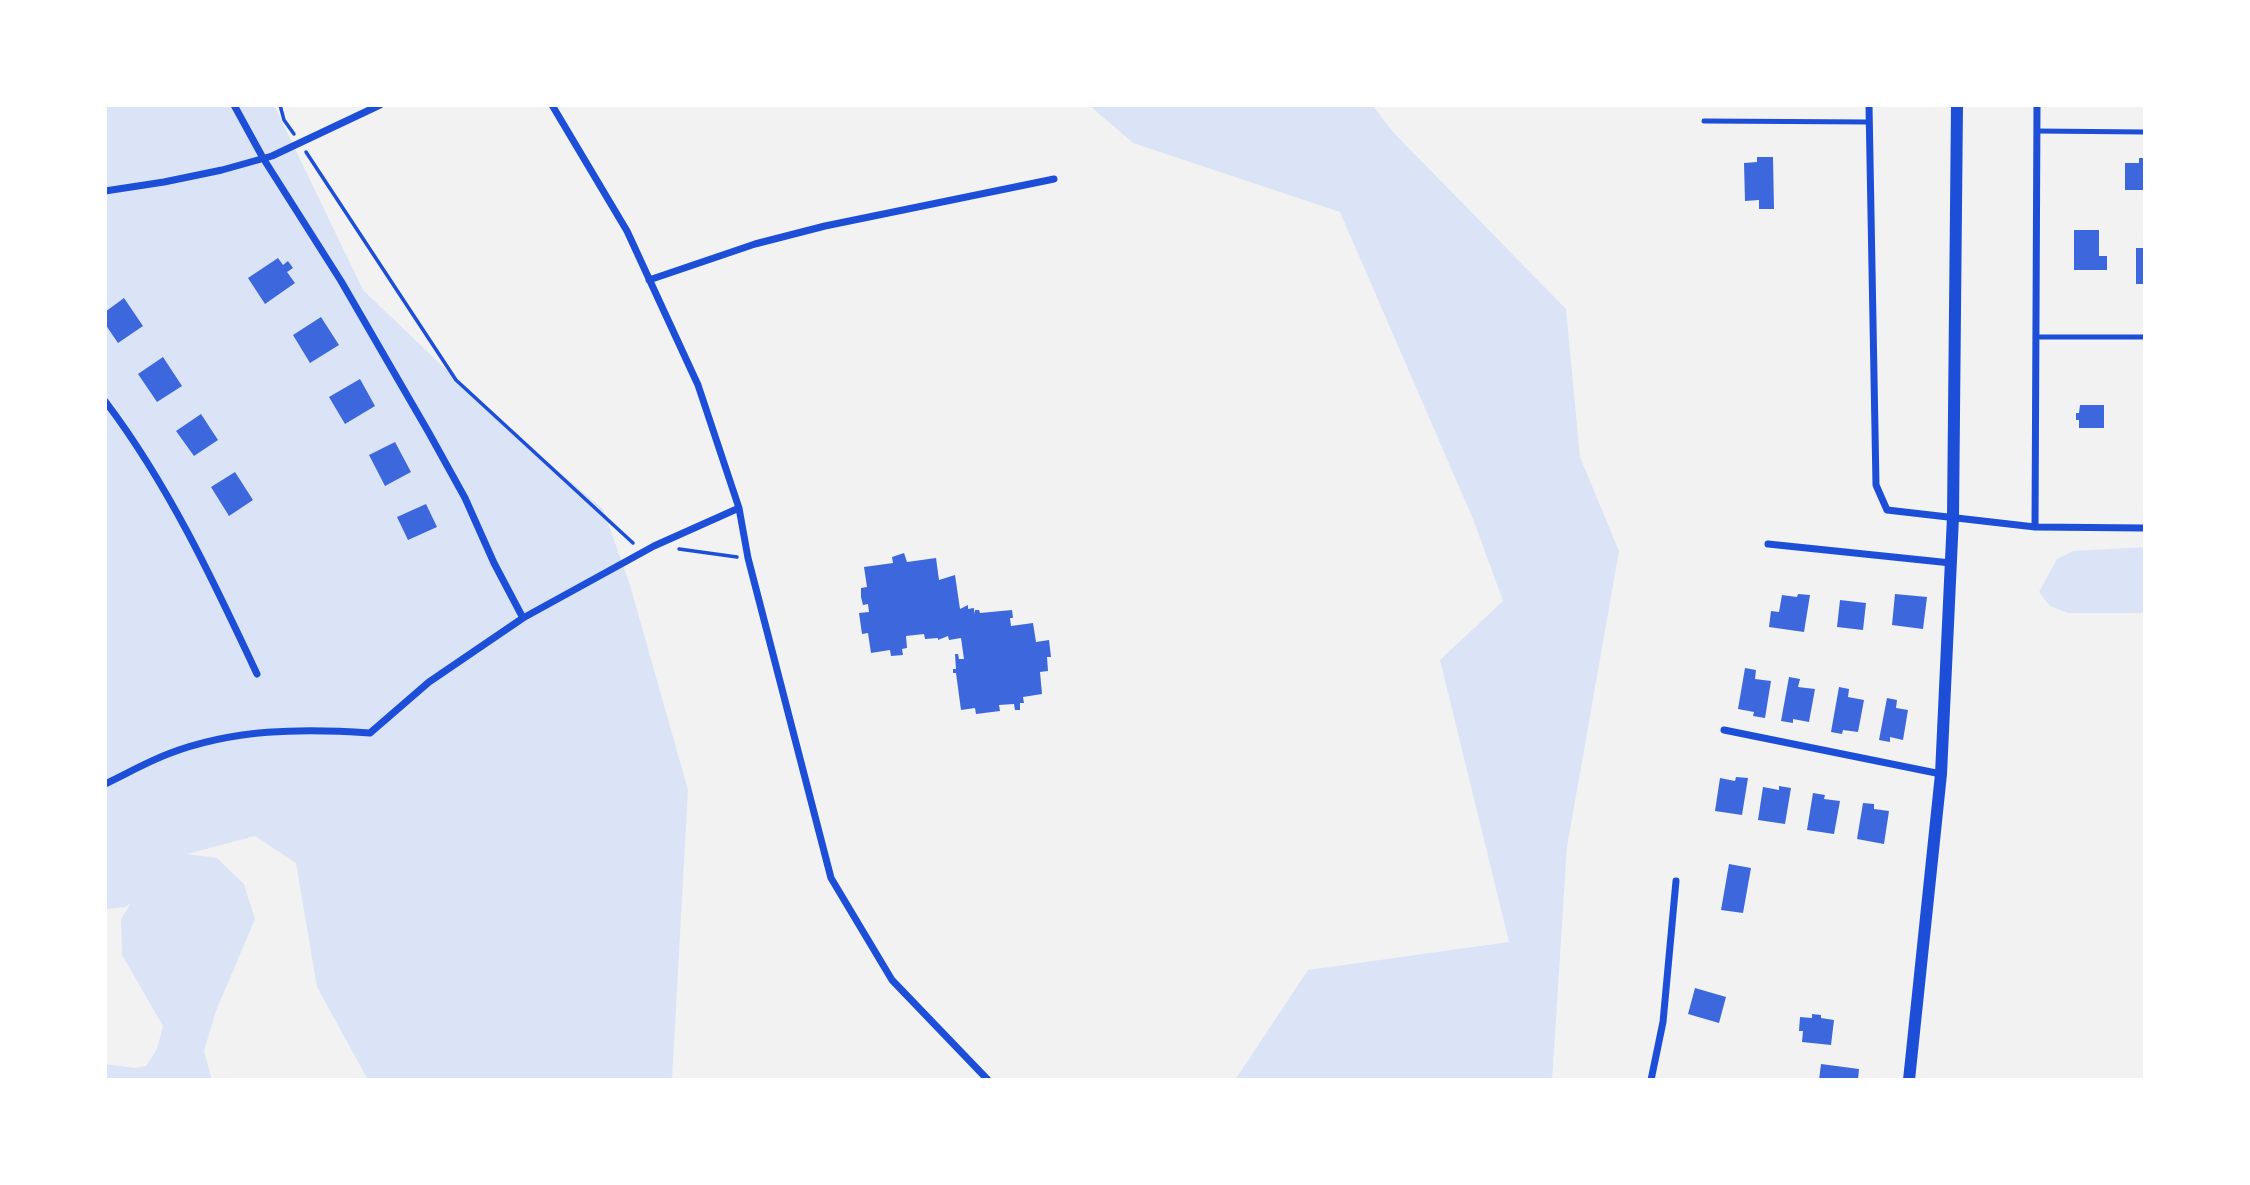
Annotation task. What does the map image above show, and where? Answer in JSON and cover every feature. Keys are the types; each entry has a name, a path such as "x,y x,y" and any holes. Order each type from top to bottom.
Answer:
{"street":[{"path":"234,105 263,158 341,281 429,433 465,498 494,563 523,618"},
{"path":"105,191 176,180 263,158 380,105"},
{"path":"552,105 627,232 698,385 739,508 747,558 831,878 892,980 988,1080"},
{"path":"1869,105 1876,485 1887,510 2035,527 2145,528"},
{"path":"1909,1080 1941,774 1953,516 1957,105"},
{"path":"2035,527 2037,105"},
{"path":"649,279 755,244 825,226 1054,179"},
{"path":"105,401 146,462 194,543 257,674"},
{"path":"105,784 168,754 226,736 313,729 370,733 429,682 523,618 654,546 739,508"},
{"path":"1768,544 1951,563"},
{"path":"1724,730 1941,774"},
{"path":"1651,1080 1663,1022 1676,881"}],"lane":[{"path":"1704,121 1869,122"},
{"path":"2037,131 2145,132"},
{"path":"2036,337 2145,337"}],"path":[{"path":"280,105 284,120 456,380 632,543 747,558"}],"shaded area":[{"path":"105,105 274,105 363,290 505,426 603,509 630,585 688,790 672,1080 368,1080 317,987 296,863 255,836 187,854 217,858 244,884 255,919 216,1011 204,1051 212,1080 105,1080 105,1064 135,1068 146,1066 157,1049 163,1026 122,955 121,919 131,903 125,907 105,909"},
{"path":"1089,105 1372,105 1394,133 1566,309 1580,457 1619,551 1567,847 1552,1080 1235,1080 1308,970 1509,942 1440,660 1503,601 1473,519 1340,212 1133,143"},
{"path":"2145,547 2145,613 2068,613 2050,606 2039,592 2057,559 2073,551"}],"building":[{"path":"1757,157 1773,157 1774,209 1759,209 1759,200 1745,201 1744,163 1757,162"},
{"path":"2139,158 2145,158 2145,190 2125,190 2125,163 2139,163"},
{"path":"2074,230 2099,230 2099,256 2107,256 2107,270 2074,270"},
{"path":"2136,248 2145,248 2145,284 2136,284"},
{"path":"278,258 283,265 288,261 293,268 287,272 295,283 265,304 248,278"},
{"path":"124,298 143,326 118,343 105,324 105,312"},
{"path":"321,317 339,345 310,363 293,335"},
{"path":"163,357 182,386 157,402 138,374"},
{"path":"360,379 375,406 345,424 329,397"},
{"path":"2080,405 2104,405 2104,428 2079,428 2076,413 2079,413"},
{"path":"201,414 218,440 194,456 176,431"},
{"path":"395,442 411,472 385,486 369,455"},
{"path":"235,472 253,500 229,516 211,487"},
{"path":"426,504 437,527 408,540 397,517"},
{"path":"904,553 907,562 936,558 939,580 955,575 960,609 968,605 968,609 974,608 974,614 975,610 980,613 1012,610 1011,626 1033,623 1036,642 1049,640 1051,657 1047,657 1048,671 1040,672 1042,694 1023,697 1024,703 1020,703 1020,710 1015,710 1014,704 999,705 1000,711 976,714 975,708 961,710 956,673 953,673 953,669 956,669 955,654 958,654 959,659 964,659 961,638 949,640 948,636 938,640 925,639 924,634 906,636 907,648 902,649 903,655 891,656 890,650 871,653 868,633 862,634 859,613 869,612 868,604 863,605 861,597 861,588 867,587 864,567 893,563 892,557"},
{"path":"1798,594 1810,595 1804,632 1769,627 1771,611 1779,612 1782,595 1797,597"},
{"path":"1895,594 1927,597 1923,629 1892,625"},
{"path":"1840,600 1866,603 1863,630 1837,627"},
{"path":"1745,668 1756,670 1755,679 1771,681 1765,718 1753,716 1754,712 1738,709"},
{"path":"1789,677 1800,679 1798,687 1815,689 1809,722 1793,719 1793,723 1781,721"},
{"path":"1839,687 1849,689 1848,697 1864,700 1858,732 1831,732"},
{"path":"1887,698 1897,700 1896,708 1908,710 1903,740 1890,737 1890,742 1879,740"},
{"path":"1736,777 1748,778 1742,815 1715,811 1720,778 1735,781"},
{"path":"1779,786 1791,788 1785,824 1758,820 1763,787 1779,790"},
{"path":"1813,793 1825,795 1824,799 1840,801 1834,834 1807,830"},
{"path":"1863,803 1874,804 1874,809 1889,811 1884,844 1857,839"},
{"path":"1729,864 1751,868 1743,913 1721,910"},
{"path":"1695,988 1726,997 1719,1023 1688,1014"},
{"path":"1812,1014 1834,1020 1831,1045 1802,1042 1803,1031 1799,1031 1800,1017 1812,1018"},
{"path":"1821,1064 1859,1069 1858,1080 1819,1080"}]}
